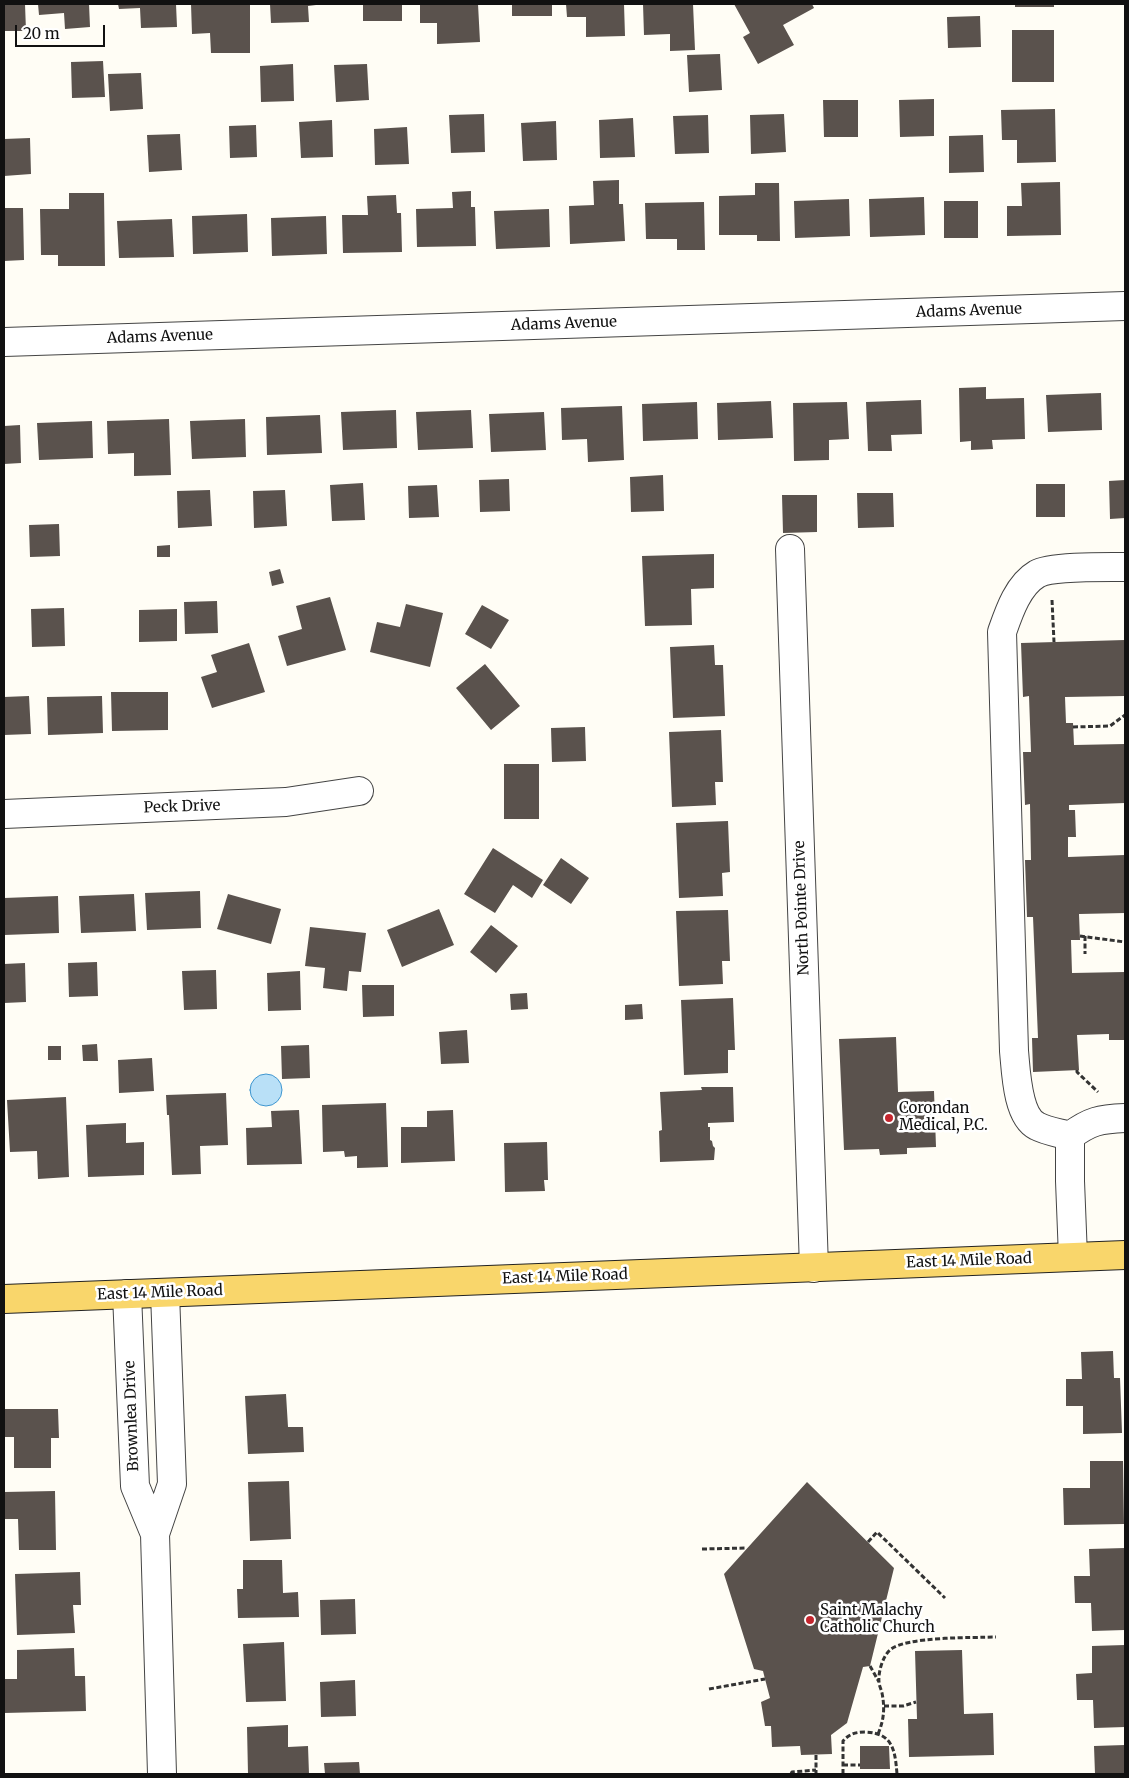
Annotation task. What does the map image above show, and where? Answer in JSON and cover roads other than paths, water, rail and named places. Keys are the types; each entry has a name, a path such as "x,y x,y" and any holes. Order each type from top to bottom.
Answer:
{"main road":[{"name":"East 14 Mile Road","path":"4,1299 1125,1255"}],"street":[{"name":"Adams Avenue","path":"4,342 1125,306"},
{"name":"North Pointe Drive","path":"790,549 814,1268"},
{"path":"1070,1136 1036,1126 1027,1119 1021,1102 1014,1051 1002,632 1010,607 1038,573 1059,569 1125,567"},
{"name":"Peck Drive","path":"4,814 286,802 359,791"},
{"path":"1070,1136 1084,1126 1104,1119 1125,1118"},
{"path":"1070,1136 1073,1257"},
{"name":"Brownlea Drive","path":"162,1774 156,1534 172,1484 165,1293"},
{"name":"Brownlea Drive","path":"127,1294 135,1486 156,1534"}],"water":[{"path":"266,1074 278,1078 282,1090 278,1102 266,1106 254,1102 250,1090 254,1078"}],"place":[{"name":"Corondan Medical, P.C.","path":"889,1118"},
{"name":"Saint Malachy Catholic Church","path":"810,1620"}]}
